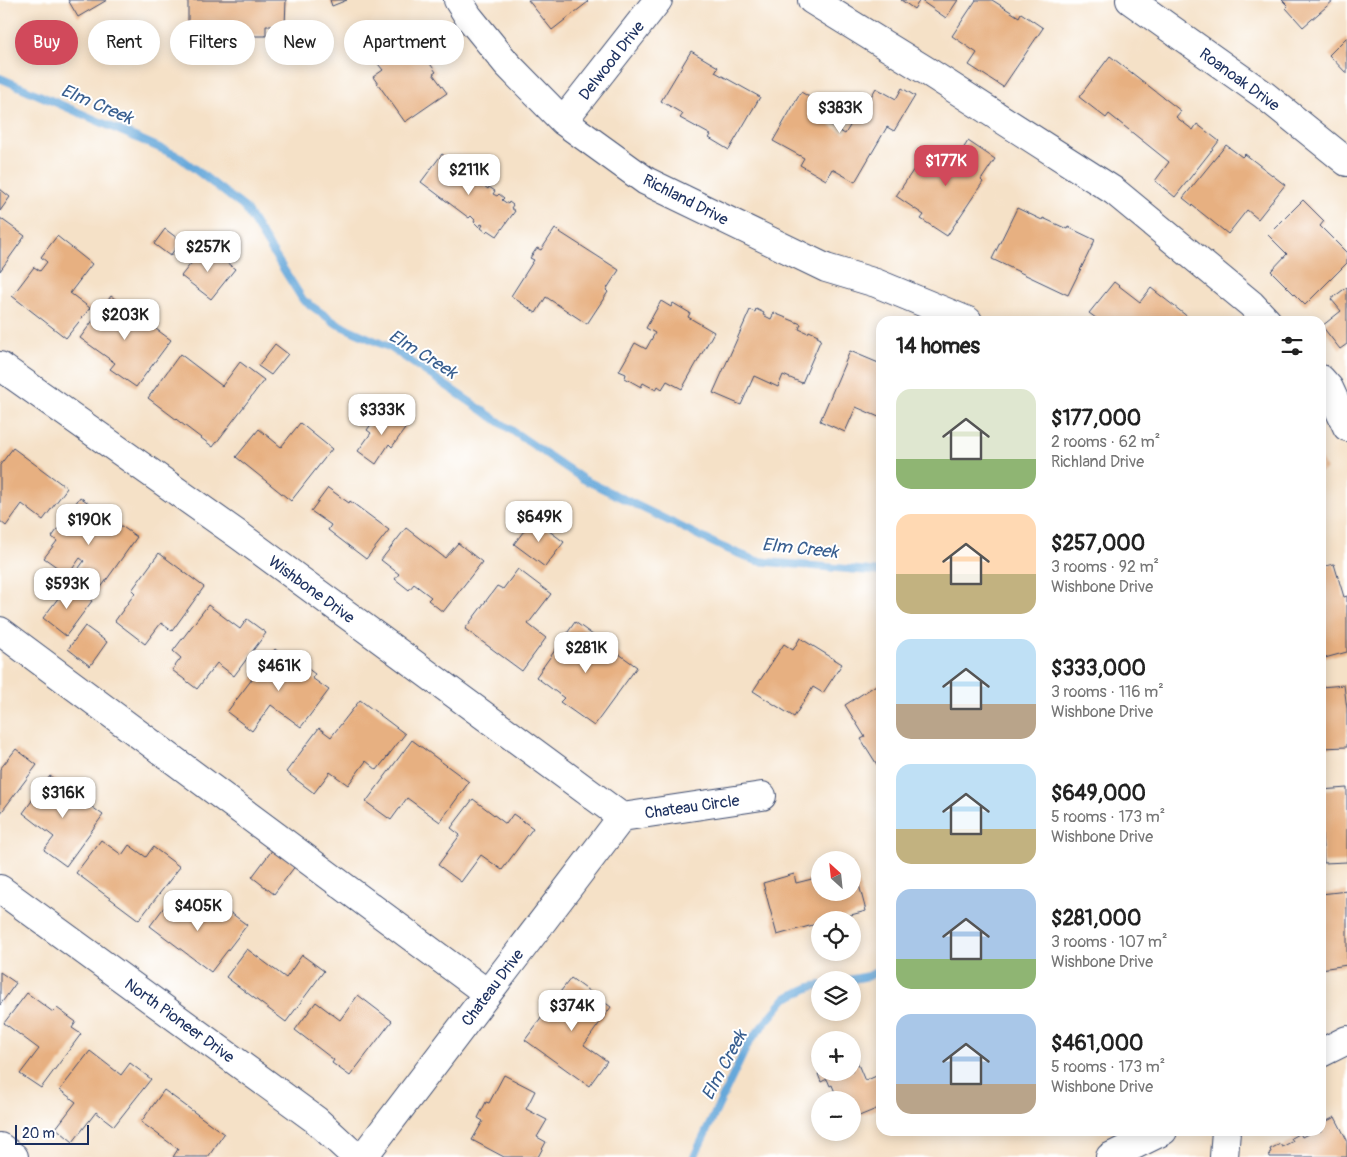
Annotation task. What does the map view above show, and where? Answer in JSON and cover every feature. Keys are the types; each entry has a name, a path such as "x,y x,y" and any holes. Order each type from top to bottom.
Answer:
{"street":[{"name":"Richland Drive","path":"458,0 468,16 507,64 563,121 646,181 826,268 876,284 956,316"},
{"name":"Delwood Drive","path":"563,121 658,0"},
{"path":"812,0 1114,191 1251,304 1262,316"},
{"name":"Roanoak Drive","path":"1130,0 1160,8 1347,162"},
{"name":"Wishbone Drive","path":"0,366 240,536 622,816"},
{"path":"1326,385 1347,427"},
{"path":"0,631 487,993"},
{"name":"Chateau Circle","path":"622,816 762,796"},
{"name":"Chateau Drive","path":"363,1157 622,816"},
{"name":"North Pioneer Drive","path":"0,889 316,1120 356,1157"},
{"path":"1326,1050 1347,1040"},
{"path":"1110,1157 1153,1136"},
{"path":"1224,1157 1226,1136"},
{"path":"0,1147 14,1157"}],"building":[{"path":"68,0 107,0 78,17"},
{"path":"188,0 286,0 285,20 265,20 265,36 255,36 255,20 188,20"},
{"path":"330,0 347,0 332,6"},
{"path":"528,0 586,0 588,2 552,30"},
{"path":"901,0 920,0 914,9"},
{"path":"920,0 958,0 946,18"},
{"path":"976,0 992,0 1019,17 1021,13 1043,28 1003,87 969,65 977,53 952,36"},
{"path":"1282,0 1334,0 1303,27 1286,8 1288,6"},
{"path":"1347,37 1347,74 1329,55"},
{"path":"691,51 718,67 715,72 760,97 729,150 709,138 711,135 680,118 683,114 661,101"},
{"path":"1110,56 1181,111 1176,117 1193,130 1197,124 1219,141 1175,197 1155,181 1169,162 1109,114 1106,118 1079,97"},
{"path":"379,65 431,65 436,72 433,74 447,93 405,122 373,77 383,70"},
{"path":"876,88 896,99 902,88 915,96 894,131 887,127 855,182 832,169 826,180 800,165 804,158 773,141 801,92 826,107 819,119 845,134 862,106 865,107"},
{"path":"968,141 995,159 981,180 983,182 947,236 921,219 924,215 896,196 918,163 933,172 944,155 955,162"},
{"path":"1226,145 1242,157 1245,154 1285,185 1258,219 1247,210 1228,234 1183,198"},
{"path":"442,154 488,189 489,187 495,191 493,194 497,196 499,194 504,198 502,200 513,205 511,208 515,211 497,236 488,230 486,232 481,228 483,225 481,224 479,227 471,216 469,218 421,182"},
{"path":"0,189 10,197 0,211"},
{"path":"1303,200 1324,221 1320,226 1347,253 1347,263 1305,305 1271,271 1287,254 1268,235"},
{"path":"1017,208 1042,220 1043,218 1067,229 1068,227 1095,240 1068,295 992,259"},
{"path":"0,218 25,236 0,271"},
{"path":"165,229 181,241 170,256 154,244"},
{"path":"555,229 619,270 606,290 608,292 587,324 546,297 536,313 511,296 534,260 530,258 537,248 541,250"},
{"path":"57,236 92,264 70,293 90,308 66,338 12,296 34,267 40,271 47,262 41,257"},
{"path":"205,246 235,269 211,299 181,276"},
{"path":"1114,282 1140,302 1151,288 1187,316 1093,316 1089,313"},
{"path":"1347,287 1347,344 1340,349 1326,331 1326,323 1341,311 1331,299"},
{"path":"111,296 171,340 136,387 110,369 115,363 80,338"},
{"path":"661,301 671,307 673,303 690,313 688,317 714,332 682,389 667,381 662,389 658,386 656,390 643,383 641,387 625,378 626,374 619,371 635,343 646,349 655,333 646,328"},
{"path":"756,309 771,319 774,313 801,324 799,329 818,335 817,337 821,339 802,383 783,375 778,387 754,376 741,405 713,393 750,310 755,312"},
{"path":"275,344 288,354 271,375 258,366"},
{"path":"850,351 876,362 876,416 856,407 845,432 820,421"},
{"path":"180,354 222,386 240,362 264,380 213,447 148,398"},
{"path":"382,409 407,426 392,447 389,444 376,464 358,451 371,433 367,430"},
{"path":"300,423 332,449 291,501 236,457 259,429 281,447"},
{"path":"13,448 67,488 43,520 22,504 6,526 0,521 0,465"},
{"path":"328,488 349,503 350,501 389,530 366,559 328,530 331,525 311,511"},
{"path":"80,497 137,537 95,596 71,579 84,561 80,558 68,575 44,558 57,541 52,537"},
{"path":"533,519 564,542 545,567 514,544"},
{"path":"406,528 445,558 458,543 482,562 443,612 428,600 431,597 414,584 409,590 395,579 399,574 381,560"},
{"path":"159,553 204,587 172,631 161,623 145,644 115,621 135,593 132,590"},
{"path":"1334,564 1344,597 1347,596 1347,652 1326,658 1326,566"},
{"path":"518,569 551,594 528,624 546,638 522,671 465,629 497,586 503,589"},
{"path":"69,584 92,601 66,636 43,618"},
{"path":"208,605 240,629 247,619 266,633 234,676 217,663 197,689 172,670 181,658 173,651"},
{"path":"575,622 637,667 594,726 560,702 564,698 536,677"},
{"path":"85,626 107,642 90,666 68,649"},
{"path":"800,638 842,664 823,693 813,687 794,717 753,691 784,644 793,650"},
{"path":"275,649 286,658 288,654 315,674 312,678 329,690 301,727 271,705 252,731 227,712"},
{"path":"876,685 876,763 861,739 865,737 845,705"},
{"path":"1344,685 1347,709 1347,747 1326,748 1326,687"},
{"path":"360,700 405,734 377,770 366,761 348,785 330,772 314,793 286,772 319,728 331,737"},
{"path":"412,740 469,782 440,822 407,798 391,820 366,802"},
{"path":"16,749 37,765 0,814 0,769"},
{"path":"50,776 103,815 66,866 44,850 54,837 23,813"},
{"path":"1347,788 1347,862 1326,863 1326,790"},
{"path":"473,799 506,824 513,814 533,828 502,870 481,855 461,882 438,865 460,835 451,828"},
{"path":"101,840 122,855 129,845 146,857 153,847 180,867 139,920 76,873"},
{"path":"273,849 296,865 274,894 252,877"},
{"path":"794,874 796,883 811,879 811,901 861,901 861,892 866,911 811,911 811,926 777,935 763,883"},
{"path":"1347,891 1347,965 1326,968 1326,893"},
{"path":"174,894 212,922 223,907 247,925 211,972 150,926"},
{"path":"247,949 286,978 302,955 324,971 286,1022 226,977"},
{"path":"0,972 16,983 0,1005"},
{"path":"571,978 611,1007 584,1045 607,1061 589,1086 525,1040 545,1013 551,1017 557,1009 550,1005"},
{"path":"27,993 53,1012 57,1008 76,1022 72,1028 81,1034 41,1088 20,1074 39,1049 4,1023"},
{"path":"358,995 392,1021 350,1076 332,1063 334,1060 295,1030 316,1002 340,1020"},
{"path":"90,1051 121,1075 130,1063 151,1079 114,1126 96,1112 73,1142 56,1128 76,1102 60,1090"},
{"path":"861,1071 865,1081 876,1076 876,1109 861,1115 861,1091 834,1091 832,1085 830,1086 828,1081 861,1081"},
{"path":"504,1075 535,1091 526,1109 547,1120 537,1137 546,1142 538,1157 504,1157 472,1140 483,1121 478,1118 486,1102 489,1103"},
{"path":"164,1090 224,1134 208,1157 173,1157 178,1149 141,1122"},
{"path":"1335,1117 1347,1140 1347,1157 1270,1157 1270,1149 1280,1144 1282,1147 1293,1141 1291,1138 1295,1136 1326,1136 1326,1122"}],"waterway":[{"name":"Elm Creek","path":"0,78 178,156 245,208 303,300 337,324 391,348 583,479 722,547 757,561 876,572"},
{"name":"Elm Creek","path":"861,978 876,972"},
{"name":"Elm Creek","path":"694,1157 749,1042 786,998 811,987"}]}
